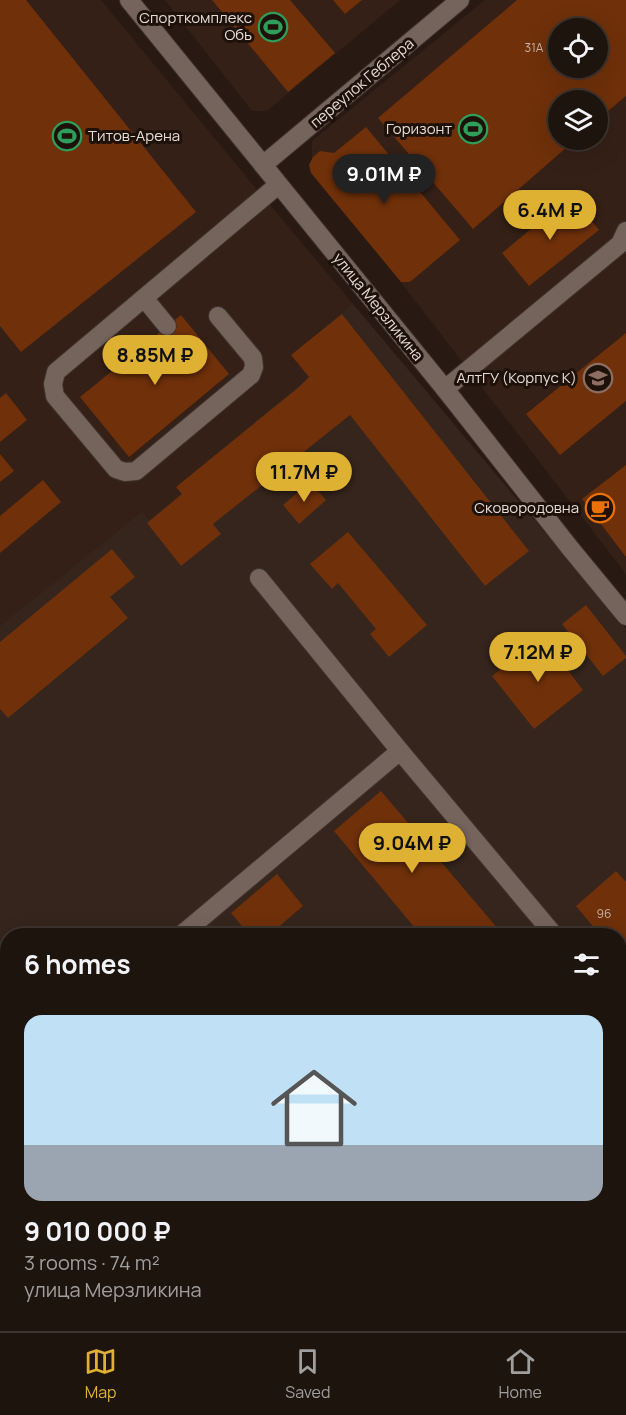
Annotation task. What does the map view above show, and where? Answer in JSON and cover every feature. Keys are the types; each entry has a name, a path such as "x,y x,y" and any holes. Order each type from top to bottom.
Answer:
{"street":[{"name":"улица Мерзликина","path":"129,0 446,389 626,616"},
{"name":"переулок Геблера","path":"263,165 460,0"},
{"path":"218,316 253,358 254,367 251,375 136,471 116,469 55,396 56,372 278,185"},
{"path":"446,389 620,244 626,231"},
{"path":"144,298 167,326"},
{"path":"258,578 548,928"},
{"path":"190,928 400,751"}],"shaded area":[{"path":"0,0 101,0 626,629 626,928 0,928"},
{"path":"165,0 400,0 267,111 252,111"},
{"path":"485,0 626,0 626,574 312,167 312,141"},
{"path":"353,304 626,629 626,928 0,928 0,626 142,512 149,520 181,494 176,487 309,377 291,355"}],"building":[{"name":"Титов-Арена","path":"0,0 26,0 196,212 21,352 0,326"},
{"name":"Спорткомплекс Обь","path":"212,0 290,0 335,53 288,92"},
{"path":"333,0 362,0 345,14"},
{"name":"Горизонт","path":"517,0 626,0 626,96 608,111 608,90 548,90 548,150 564,150 473,229 378,118"},
{"path":"366,127 460,240 410,282 401,282 311,173 309,165 320,151 334,153"},
{"path":"571,196 599,230 529,286 502,253"},
{"path":"342,314 529,551 485,586 350,415 213,524 221,534 181,566 147,523 182,494 176,487 309,377 291,355"},
{"path":"181,315 229,374 129,457 80,397"},
{"name":"АлтГУ (Корпус К)","path":"626,333 626,401 560,455 526,414"},
{"path":"6,393 27,420 0,442 0,398"},
{"path":"0,454 14,471 0,482"},
{"path":"626,465 626,557 582,499"},
{"path":"43,480 61,502 0,553 0,516"},
{"path":"310,482 326,500 299,524 283,505"},
{"path":"348,532 427,625 389,657 370,634 376,629 338,583 332,589 310,564"},
{"path":"112,549 135,577 110,597 128,618 8,718 0,709 0,642"},
{"path":"586,605 626,656 603,676 562,624"},
{"path":"542,637 583,690 534,729 492,676"},
{"path":"381,791 497,928 415,928 334,831"},
{"path":"616,871 626,882 626,928 594,928 576,906"},
{"path":"277,874 303,906 277,928 243,928 231,913"}],"place":[{"name":"Спорткомплекс Обь","path":"273,27"},
{"name":"Горизонт","path":"473,129"},
{"name":"Титов-Арена","path":"67,136"},
{"name":"АлтГУ (Корпус К)","path":"598,378"},
{"name":"Сковородовна","path":"600,508"}]}
